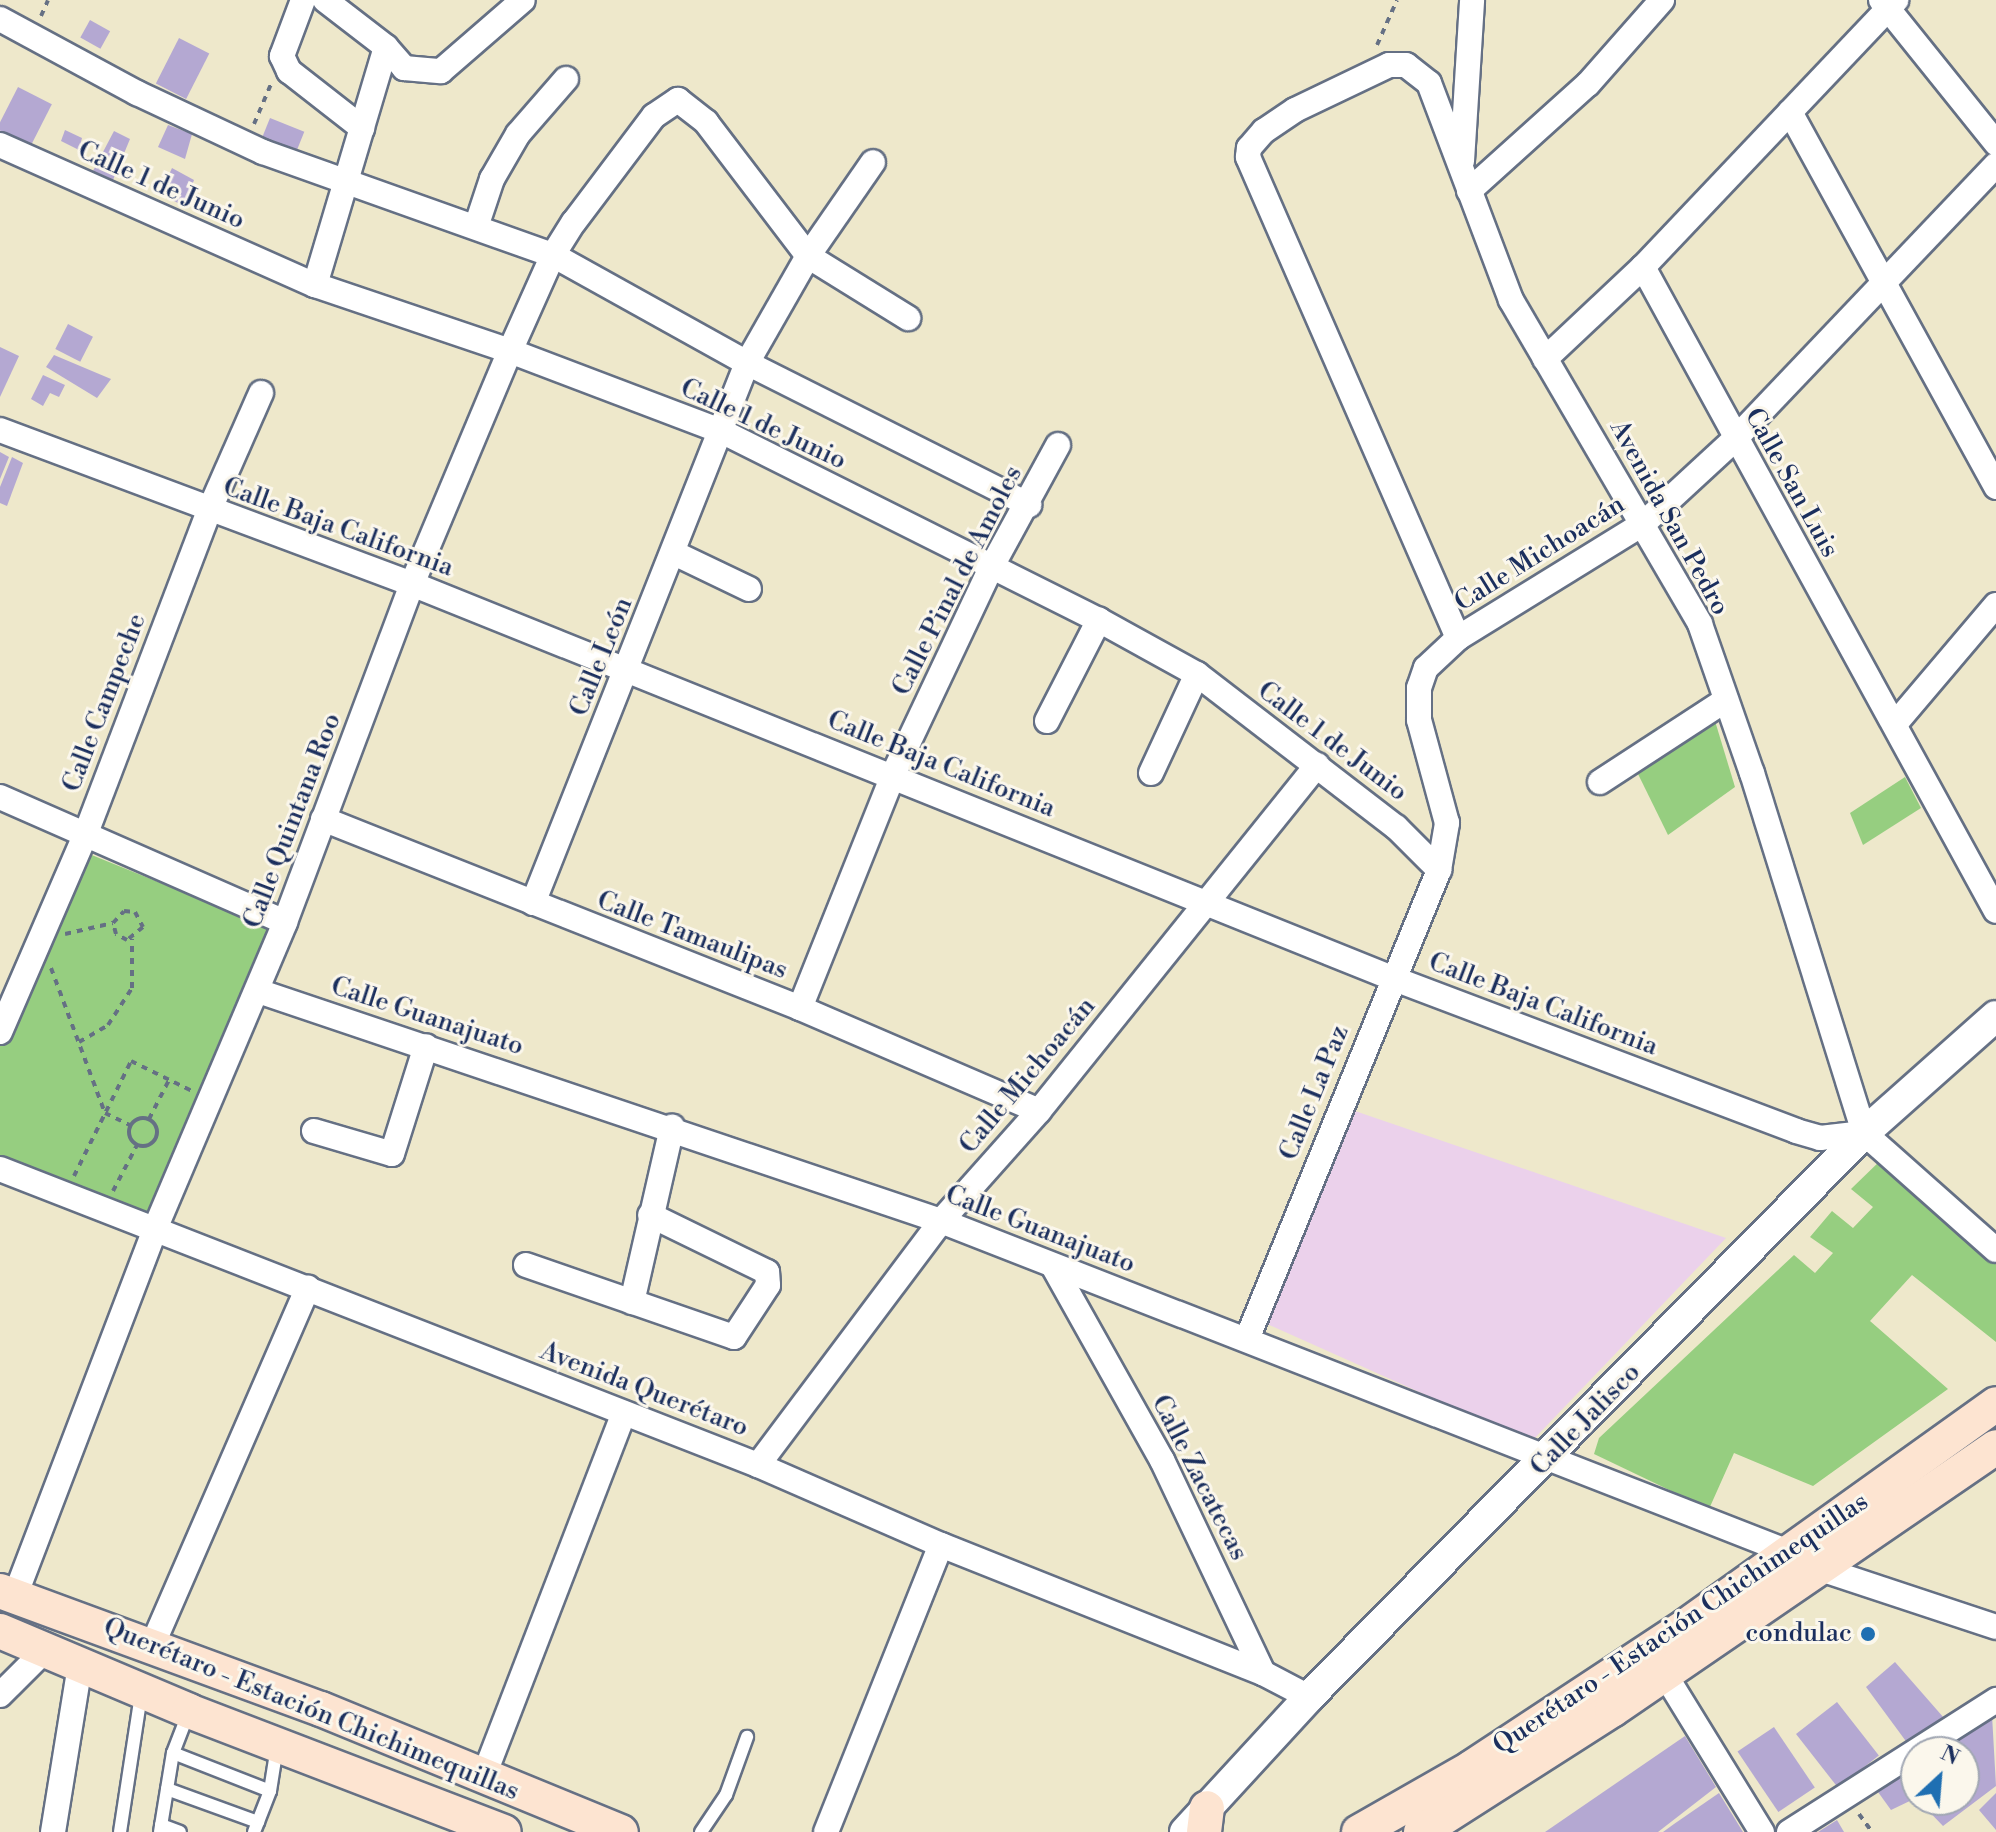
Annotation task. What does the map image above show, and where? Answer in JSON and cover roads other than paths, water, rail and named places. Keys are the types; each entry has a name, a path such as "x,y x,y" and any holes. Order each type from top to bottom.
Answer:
{"main road":[{"name":"Querétaro - Estación Chichimequillas","path":"1359,1832 1484,1759 1791,1553 1996,1404"},
{"name":"Querétaro - Estación Chichimequillas","path":"1421,1832 1821,1569 1996,1447"},
{"name":"Querétaro - Estación Chichimequillas","path":"8,1593 321,1709 621,1832"},
{"name":"Querétaro - Estación Chichimequillas","path":"0,1630 141,1692 504,1832"},
{"path":"0,1630 187,1696 201,1692 205,1685 204,1670 196,1663"},
{"path":"277,1745 257,1724 264,1704 321,1709"}],"street":[{"path":"303,0 282,56 289,71 362,128"},
{"path":"325,0 386,47 404,68 441,71 523,0"},
{"path":"1465,180 1472,0"},
{"path":"1465,180 1588,84 1662,0"},
{"path":"1545,359 1643,267 1889,3 1996,143"},
{"path":"0,19 246,144 553,255 747,363 1029,505"},
{"path":"315,285 344,179 386,47"},
{"name":"Avenida San Pedro","path":"1458,638 1248,157 1249,148 1264,131 1363,76 1389,65 1406,65 1429,83 1511,300 1644,523 1700,624 1864,1133"},
{"path":"476,227 492,179 518,134 566,79"},
{"name":"Calle Quintana Roo","path":"8,1593 155,1229 258,991 412,584 553,255 654,116 678,100 706,122 808,256"},
{"path":"1790,112 1996,487"},
{"name":"Calle 1 de Junio","path":"0,145 315,285 510,351 721,431 1099,620 1197,674 1396,827 1439,870"},
{"path":"721,431 747,363 808,256 873,162"},
{"name":"Calle Michoacán","path":"1439,870 1447,823 1419,720 1419,688 1426,668 1458,638 1644,523 1734,440 1883,279 1996,165"},
{"path":"808,256 908,318"},
{"name":"Calle San Luis","path":"1643,267 1734,440 1895,724 1996,911"},
{"name":"Calle Campeche","path":"0,1032 86,833 209,511 261,393"},
{"name":"Calle Baja California","path":"0,430 209,511 412,584 1205,900 1392,978 1796,1131 1820,1138 1864,1133"},
{"name":"Calle León","path":"533,903 721,431"},
{"name":"Calle Pinal de Amoles","path":"800,1008 893,775 991,568 1029,505 1058,445"},
{"path":"674,553 749,589"},
{"path":"1895,724 1996,605"},
{"path":"1047,721 1099,620"},
{"path":"1151,773 1197,674"},
{"path":"1600,782 1726,700"},
{"name":"Calle Michoacán","path":"758,1465 941,1221 1039,1111 1205,900 1317,765"},
{"path":"0,797 285,922"},
{"name":"Calle Tamaulipas","path":"323,819 800,1008 1039,1111"},
{"name":"Calle La Paz","path":"1247,1339 1392,978 1439,870"},
{"name":"Calle Guanajuato","path":"258,991 672,1127 941,1221 1791,1553"},
{"name":"Calle Jalisco","path":"1199,1824 1309,1697 1547,1460 1864,1133 1996,1016"},
{"path":"314,1131 392,1154 426,1046"},
{"path":"632,1302 672,1127"},
{"path":"1864,1133 1996,1250"},
{"name":"Avenida Querétaro","path":"0,1169 758,1465 941,1545 1263,1673"},
{"path":"526,1265 734,1337 768,1285 759,1264 650,1215"},
{"name":"Calle Zacatecas","path":"1053,1266 1162,1460 1263,1673"},
{"path":"152,1646 308,1288"},
{"path":"483,1778 624,1413"},
{"path":"826,1832 941,1545"},
{"path":"1821,1569 1996,1627"},
{"path":"0,1695 44,1651"},
{"path":"53,1832 80,1666"},
{"path":"1263,1673 1309,1697"},
{"path":"1664,1673 1762,1832"},
{"path":"1789,1832 1996,1700"}],"lane":[{"path":"120,1832 141,1692"},
{"path":"180,1832 160,1829 173,1753 189,1711"},
{"path":"701,1832 726,1795 747,1737"},
{"path":"167,1789 256,1827 270,1791 277,1745"},
{"path":"173,1753 270,1791"}],"place":[{"name":"condulac","path":"1868,1634"}]}
